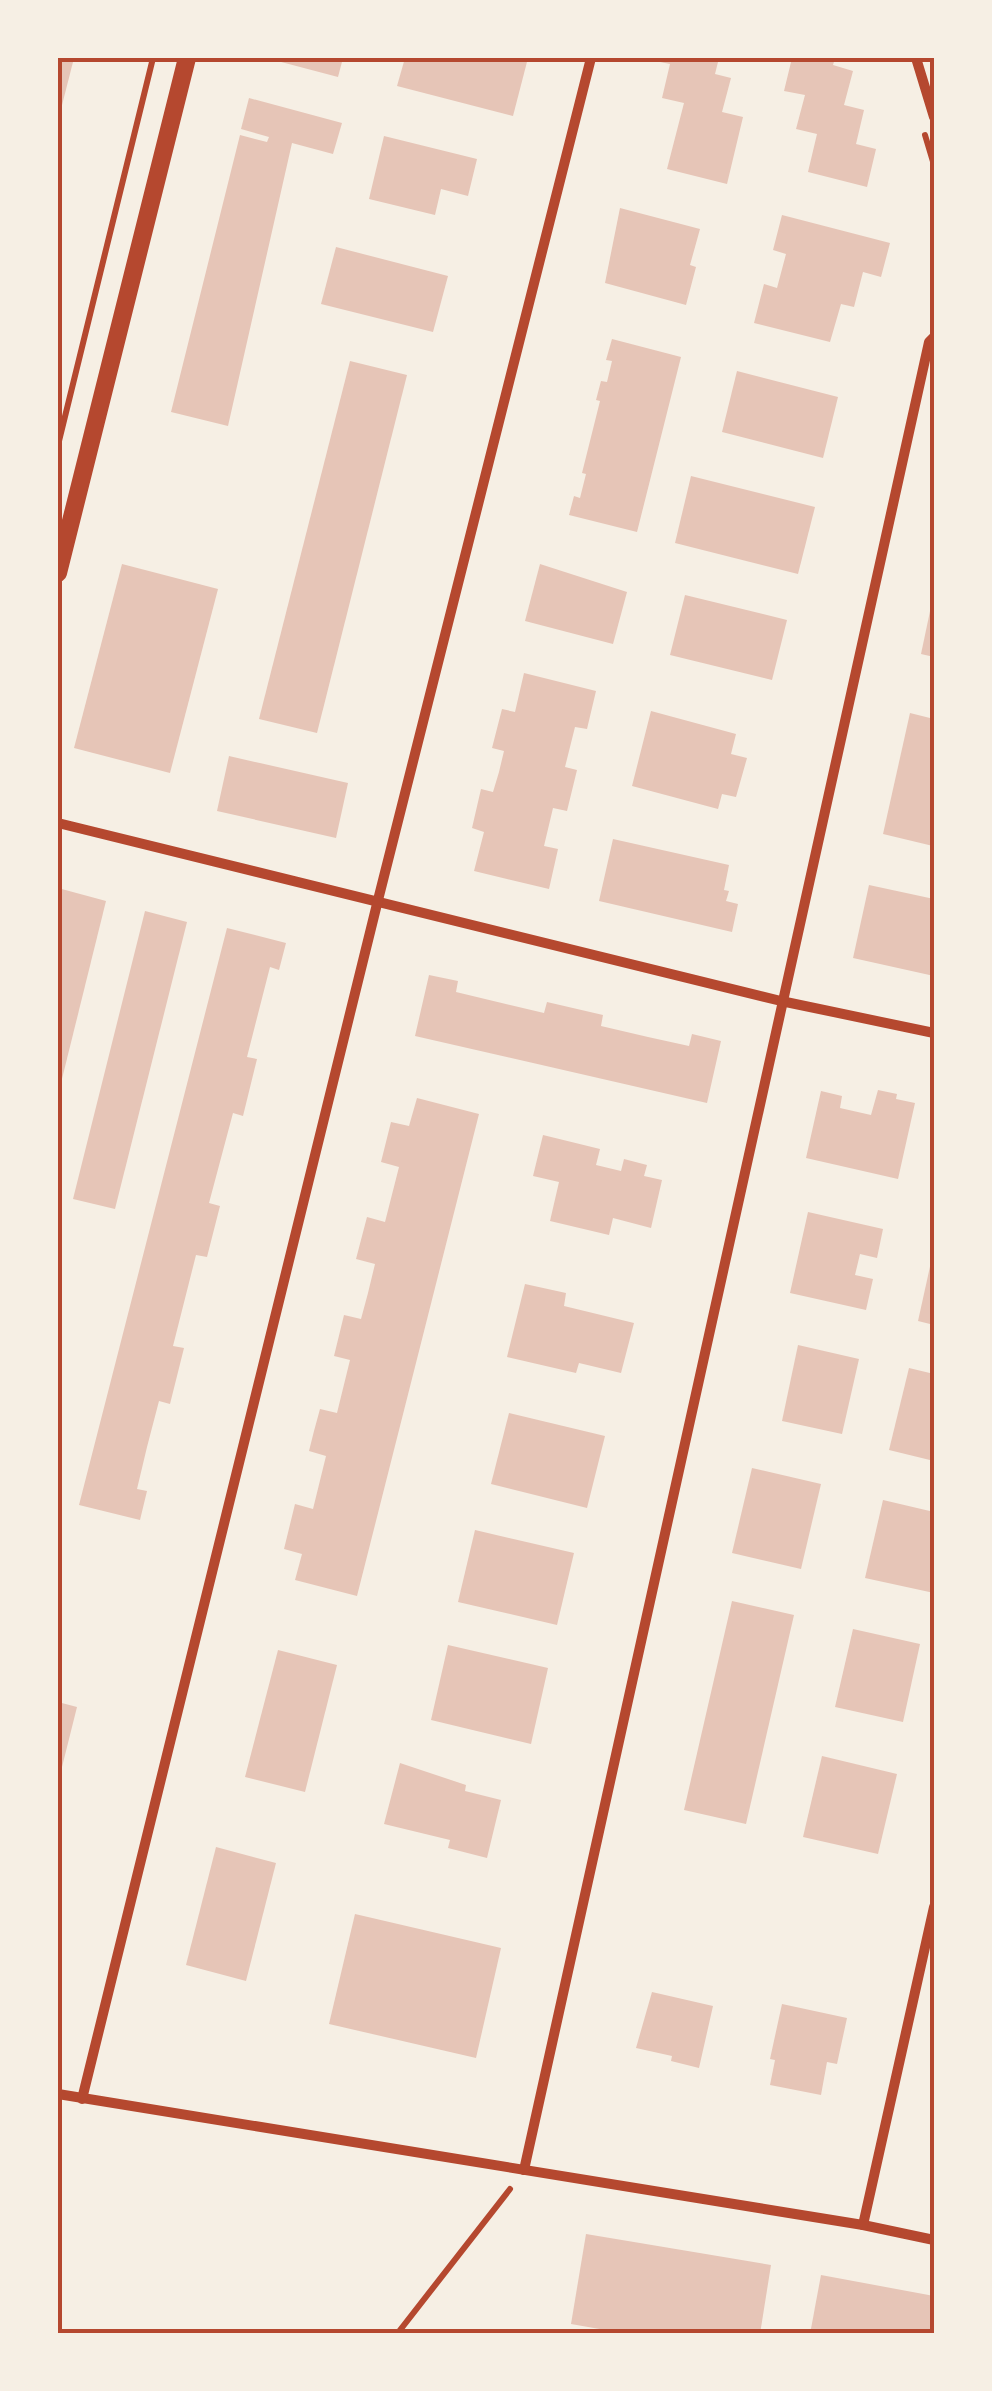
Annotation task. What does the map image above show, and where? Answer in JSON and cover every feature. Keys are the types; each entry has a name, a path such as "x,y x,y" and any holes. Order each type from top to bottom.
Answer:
{"street":[{"path":"58,573 188,58"},
{"path":"82,2098 590,58"},
{"path":"916,58 934,117"},
{"path":"524,2170 781,1000 924,362 934,337"},
{"path":"58,823 781,1000 934,1033"},
{"path":"862,2226 934,1906"},
{"path":"58,2094 934,2240"}],"path":[{"path":"58,445 153,58"},
{"path":"397,2334 524,2170"}],"building":[{"path":"58,58 74,58 59,117 58,117"},
{"path":"266,58 343,58 338,77"},
{"path":"405,58 528,58 513,116 397,86"},
{"path":"719,58 715,74 731,78 722,112 743,117 727,184 667,169 684,103 662,98 670,64 655,61"},
{"path":"792,58 835,58 833,65 853,71 844,105 864,110 856,144 876,149 867,187 808,172 817,134 796,129 805,95 784,91"},
{"path":"249,98 342,123 333,154 292,143 228,426 171,412 240,135 267,142 269,137 241,129"},
{"path":"384,136 477,159 468,196 441,189 435,215 369,199"},
{"path":"620,208 700,229 690,265 696,267 686,305 605,283"},
{"path":"782,215 890,243 881,277 863,272 854,307 841,304 830,342 754,323 764,284 777,288 786,254 773,250"},
{"path":"336,247 448,276 433,332 321,304"},
{"path":"612,339 681,357 637,532 569,515 574,496 580,498 586,474 582,473 600,401 596,400 601,381 607,382 612,361 606,360"},
{"path":"350,361 407,375 317,733 259,719"},
{"path":"737,371 838,397 823,458 722,432"},
{"path":"691,476 815,507 798,574 675,543"},
{"path":"122,564 218,589 170,773 74,748"},
{"path":"540,564 627,592 613,644 525,621"},
{"path":"685,595 787,620 772,680 670,655"},
{"path":"934,597 934,657 921,654"},
{"path":"524,673 596,691 587,729 575,727 565,767 577,770 567,811 553,808 544,846 558,849 549,889 474,871 484,832 472,828 481,789 493,792 504,751 492,748 502,709 515,712"},
{"path":"651,711 736,734 731,754 747,758 736,797 722,794 718,809 632,786"},
{"path":"910,713 934,719 933,846 883,834"},
{"path":"229,756 348,783 336,838 217,811"},
{"path":"613,839 729,865 726,901 738,904 732,932 599,901"},
{"path":"869,885 934,899 934,976 853,958"},
{"path":"58,888 106,901 59,1091 58,1091"},
{"path":"145,911 187,922 115,1209 73,1199"},
{"path":"227,928 286,943 279,970 270,967 247,1057 257,1059 243,1116 233,1113 209,1203 220,1206 207,1257 196,1255 173,1346 184,1348 170,1404 159,1401 147,1447 137,1489 147,1491 140,1520 79,1505"},
{"path":"429,975 458,981 456,992 544,1013 547,1002 603,1015 601,1026 648,1037 689,1046 692,1034 721,1041 707,1103 415,1036"},
{"path":"878,1090 915,1103 898,1179 806,1158 821,1091 842,1096 840,1108 871,1115"},
{"path":"417,1098 479,1114 357,1596 295,1580 302,1554 284,1549 295,1504 313,1509 326,1456 309,1451 320,1409 337,1413 350,1360 334,1356 344,1315 361,1319 368,1293 375,1264 356,1259 367,1217 385,1222 399,1167 381,1162 391,1122 409,1126"},
{"path":"543,1135 600,1149 596,1165 621,1171 624,1159 647,1165 644,1176 662,1180 651,1228 613,1218 609,1235 550,1221 559,1182 533,1176"},
{"path":"808,1212 883,1229 877,1258 860,1254 855,1275 873,1279 866,1310 790,1293"},
{"path":"934,1253 934,1325 918,1321"},
{"path":"525,1284 566,1293 564,1306 634,1323 621,1373 579,1363 576,1373 507,1357"},
{"path":"798,1345 859,1359 842,1434 782,1421"},
{"path":"909,1368 934,1374 934,1461 889,1450"},
{"path":"509,1413 605,1436 587,1508 491,1484"},
{"path":"752,1468 821,1484 801,1569 732,1553"},
{"path":"883,1500 934,1512 934,1593 865,1578"},
{"path":"475,1530 574,1553 557,1625 458,1602"},
{"path":"732,1601 794,1615 746,1824 684,1810"},
{"path":"853,1629 920,1644 903,1722 835,1707"},
{"path":"448,1645 548,1668 531,1744 431,1720"},
{"path":"278,1650 337,1665 305,1792 245,1777"},
{"path":"58,1702 77,1707 59,1779 58,1778"},
{"path":"822,1756 897,1774 878,1854 803,1837"},
{"path":"400,1763 466,1785 465,1791 501,1800 487,1858 448,1848 450,1840 384,1824"},
{"path":"216,1847 276,1863 246,1981 186,1965"},
{"path":"355,1914 501,1948 476,2058 329,2024"},
{"path":"652,1992 713,2006 699,2068 671,2061 672,2056 636,2048"},
{"path":"782,2004 847,2018 837,2064 827,2062 821,2095 770,2085 775,2060 770,2059"},
{"path":"586,2234 771,2265 760,2334 628,2334 571,2324"},
{"path":"821,2275 934,2296 934,2334 810,2334"}]}
